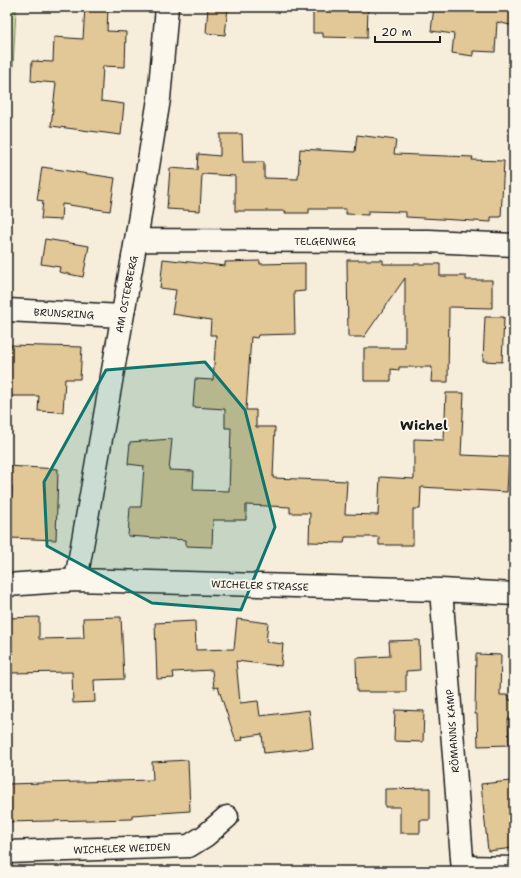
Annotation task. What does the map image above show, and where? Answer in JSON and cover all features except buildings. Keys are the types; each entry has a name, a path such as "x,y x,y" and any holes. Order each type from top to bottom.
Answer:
{"street":[{"name":"AM OSTERBERG","path":"76,580 136,240 159,99 167,7"},
{"name":"TELGENWEG","path":"136,240 429,241 514,245"},
{"name":"BRUNSRING","path":"7,310 122,316"},
{"name":"WICHELER STRASSE","path":"7,585 76,580 441,590 514,594"},
{"name":"RÖMANNS KAMP","path":"441,590 463,869"},
{"name":"WICHELER WEIDEN","path":"7,852 189,846 206,836 227,817"},
{"path":"463,869 514,868"}],"highlighted area":[{"path":"205,362 245,410 275,527 241,610 152,603 47,546 44,482 106,370"}],"green space":[{"path":"16,9 9,144 7,144 7,11"}],"district":[{"name":"Wichel","path":"424,425"}]}
